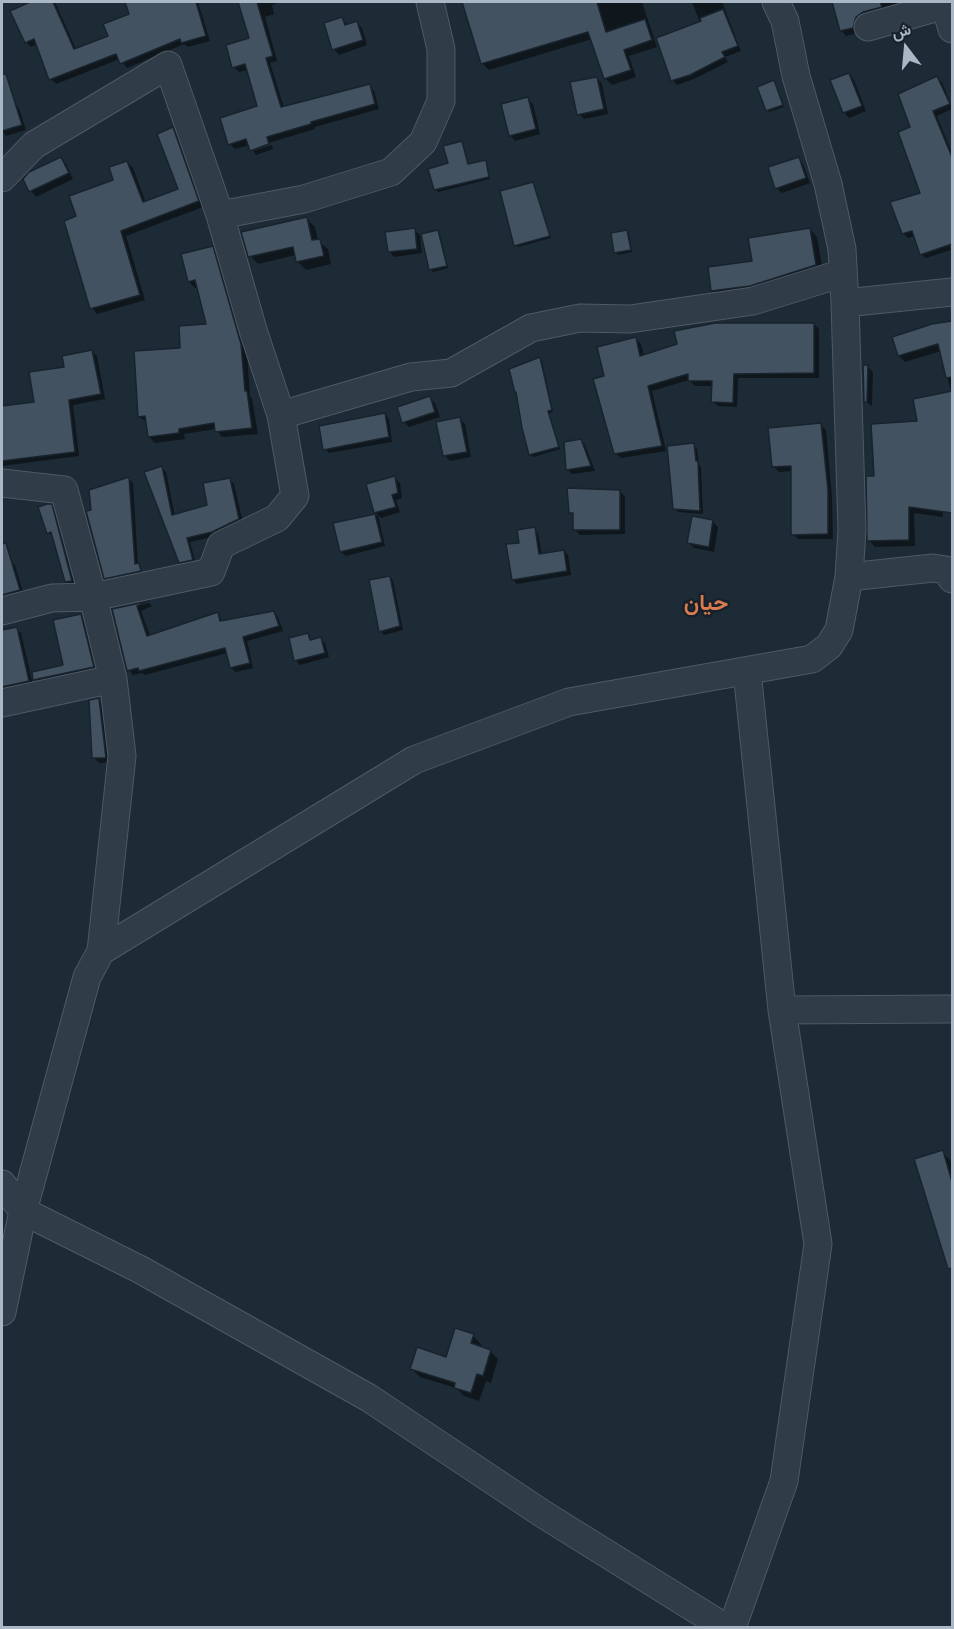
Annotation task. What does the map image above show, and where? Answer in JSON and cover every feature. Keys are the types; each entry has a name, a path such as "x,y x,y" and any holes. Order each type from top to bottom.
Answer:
{"street":[{"path":"220,214 304,199 391,172 423,142 441,101 441,49 430,2"},
{"path":"101,951 414,760 569,702 812,658 829,646 839,630 849,577 852,530 842,249 828,184 796,76 785,21 776,2"},
{"path":"868,27 931,9 942,2 952,29"},
{"path":"2,611 52,598 93,597 211,572 221,545 277,518 295,496 281,415 253,330 220,214 168,65 34,145 3,172"},
{"path":"281,415 411,377 451,373 531,328 580,318 630,319 753,301 843,273"},
{"path":"845,303 952,292"},
{"path":"2,483 63,489 113,679 122,756 101,951 87,977 12,1215 2,1312"},
{"path":"849,577 933,568 945,570 952,579"},
{"path":"732,1628 784,1481 818,1244 782,1010 747,671"},
{"path":"2,703 113,679"},
{"path":"782,1010 952,1009"},
{"path":"2,1184 12,1215 141,1270 369,1398 543,1514 726,1628"}],"building":[{"path":"30,2 53,2 74,49 108,36 103,24 129,14 125,2 196,2 206,36 181,43 180,39 120,64 116,54 49,80 34,39 25,43 10,11"},
{"path":"238,2 257,2 273,56 266,58 281,107 370,84 375,104 267,137 269,144 250,151 246,139 228,145 220,118 257,106 245,64 232,68 226,45 249,38"},
{"path":"462,2 597,2 606,32 645,19 652,40 624,50 631,70 604,79 588,32 481,64"},
{"path":"832,2 880,2 882,7 863,12 856,17 853,28 840,31"},
{"path":"723,9 738,46 722,52 725,57 690,75 671,81 656,38 701,21 700,18"},
{"path":"342,17 345,25 357,21 363,40 332,50 324,23"},
{"path":"849,73 862,106 843,113 830,80"},
{"path":"2,74 6,74 22,125 2,131"},
{"path":"937,76 950,104 933,111 952,157 952,244 920,255 912,231 902,234 890,202 920,193 898,132 910,127 898,94"},
{"path":"597,77 604,109 577,115 570,82"},
{"path":"774,80 783,105 766,111 757,87"},
{"path":"528,97 536,129 509,136 501,104"},
{"path":"173,127 199,201 121,231 140,295 90,309 64,221 76,216 69,196 113,180 109,167 127,161 143,202 178,189 157,134"},
{"path":"462,141 468,164 486,160 489,177 434,190 428,169 448,163 443,146"},
{"path":"61,157 69,173 29,192 23,179 29,172"},
{"path":"799,157 806,178 775,189 768,167"},
{"path":"533,182 550,236 514,246 500,191"},
{"path":"307,217 312,240 320,239 324,256 296,262 293,247 248,257 241,232"},
{"path":"415,228 417,249 388,252 385,232"},
{"path":"810,228 816,265 750,286 711,291 708,267 752,261 748,238"},
{"path":"438,230 447,266 429,270 421,234"},
{"path":"627,230 631,250 614,253 611,233"},
{"path":"213,246 241,344 245,391 247,391 252,428 215,432 214,423 179,429 179,433 148,437 145,416 138,417 134,351 180,348 179,326 206,324 195,280 188,282 181,254"},
{"path":"952,321 952,377 946,378 938,344 898,356 892,337 932,324"},
{"path":"715,323 814,323 814,373 734,374 733,403 711,402 712,381 688,381 688,374 648,386 662,446 614,454 593,379 604,376 597,347 636,337 640,356 677,344 674,331"},
{"path":"92,350 101,394 69,400 75,452 2,461 2,406 34,402 29,372 64,367 62,356"},
{"path":"540,357 552,410 548,411 559,447 529,455 509,369"},
{"path":"863,365 868,365 867,402 864,402"},
{"path":"952,391 952,513 909,507 909,540 867,541 866,476 874,476 871,424 917,421 913,399"},
{"path":"430,396 435,412 402,423 397,407"},
{"path":"385,413 389,437 323,450 319,426"},
{"path":"460,417 467,452 443,456 436,422"},
{"path":"821,423 828,490 828,534 791,535 791,466 772,467 768,428"},
{"path":"581,439 591,466 566,470 564,442"},
{"path":"694,443 696,461 698,461 700,511 673,509 667,446"},
{"path":"162,466 172,515 207,505 203,483 230,478 239,519 212,532 187,538 193,560 179,563 144,472"},
{"path":"395,476 398,493 392,495 396,507 374,513 366,484"},
{"path":"129,477 135,564 139,563 141,571 104,579 86,511 91,510 89,490"},
{"path":"567,488 620,490 620,530 573,530 573,513 569,513"},
{"path":"52,504 72,581 65,582 51,532 47,534 38,507"},
{"path":"375,514 382,542 340,552 333,523"},
{"path":"692,516 713,520 709,547 687,543"},
{"path":"535,527 539,554 564,550 567,571 512,580 506,544 519,543 517,530"},
{"path":"6,543 20,590 2,595 2,544"},
{"path":"390,576 400,626 379,632 369,580"},
{"path":"149,601 137,606 147,636 218,612 220,621 274,611 279,626 243,637 250,663 230,668 225,648 139,671 138,668 127,671 112,609"},
{"path":"81,614 94,667 33,680 32,672 63,665 53,620"},
{"path":"17,627 29,681 2,687 2,630"},
{"path":"308,633 310,640 321,637 325,653 294,661 289,638"},
{"path":"99,698 106,758 92,758 89,700"},
{"path":"943,1150 952,1182 952,1268 948,1269 914,1159"},
{"path":"455,1328 474,1334 471,1343 491,1350 483,1376 477,1374 471,1393 454,1388 455,1383 410,1369 417,1347 446,1357"}],"district":[{"name":"حيان","path":"706,604"}]}
